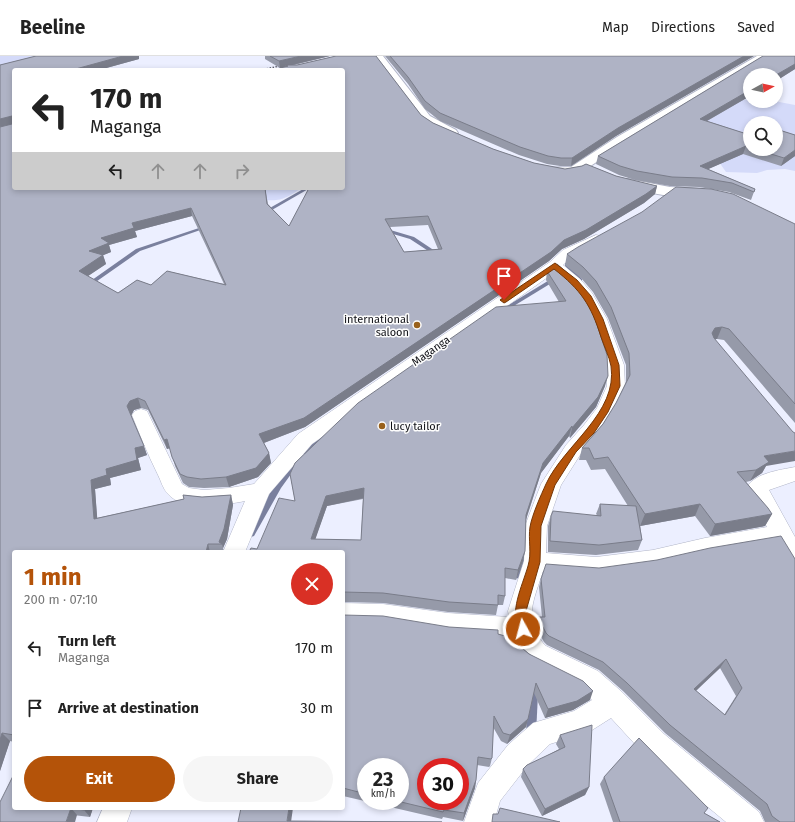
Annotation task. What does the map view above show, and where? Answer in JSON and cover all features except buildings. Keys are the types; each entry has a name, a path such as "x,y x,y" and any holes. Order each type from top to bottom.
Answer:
{"street":[{"path":"378,56 394,75 415,106 426,119 437,126 463,138"},
{"path":"538,167 563,172 575,170 621,140 764,56"},
{"path":"583,165 599,173"},
{"path":"613,179 670,191 714,194"},
{"path":"656,202 670,191"},
{"name":"Maganga","path":"235,550 260,490 305,439 555,266 568,252 590,242 610,230"},
{"path":"555,266 579,286 587,296 599,319 615,365 616,386 605,410 591,430 573,450 551,484 536,526 535,562 520,611 523,629 530,648 537,654 589,680 654,744 749,822"},
{"path":"141,415 156,451 175,489 180,494 203,497 225,497 260,490"},
{"path":"795,474 769,481 757,487 763,501 795,556"},
{"path":"535,562 596,566 653,559 781,533"},
{"path":"345,613 383,614 448,624 523,629"},
{"path":"479,822 488,794 518,755 543,733 580,723 613,702"},
{"path":"112,822 117,810"}],"shaded area":[{"path":"0,56 45,56 0,68"},
{"path":"743,100 743,108 783,108 783,103 795,105 795,171 785,169 767,170 757,173 726,172 719,162 669,118"},
{"path":"249,190 299,190 282,199 259,200"}],"waterway":[{"path":"263,213 304,190"},
{"path":"88,285 138,250 207,227"},
{"path":"385,230 412,238 438,255"},
{"path":"568,263 568,266 580,280 577,281"},
{"path":"505,309 556,278"},
{"path":"304,452 321,436"},
{"path":"251,534 278,486 295,463"},
{"path":"520,576 526,549"},
{"path":"531,734 533,694"}],"railway":[{"path":"270,68 288,64"}],"place":[{"name":"international saloon","path":"417,325"},
{"name":"lucy tailor","path":"382,426"}],"route":[{"path":"504,300 555,266 575,282 587,296 599,319 615,365 616,386 605,410 591,430 573,450 551,484 536,526 535,562 520,611 523,629"}]}
